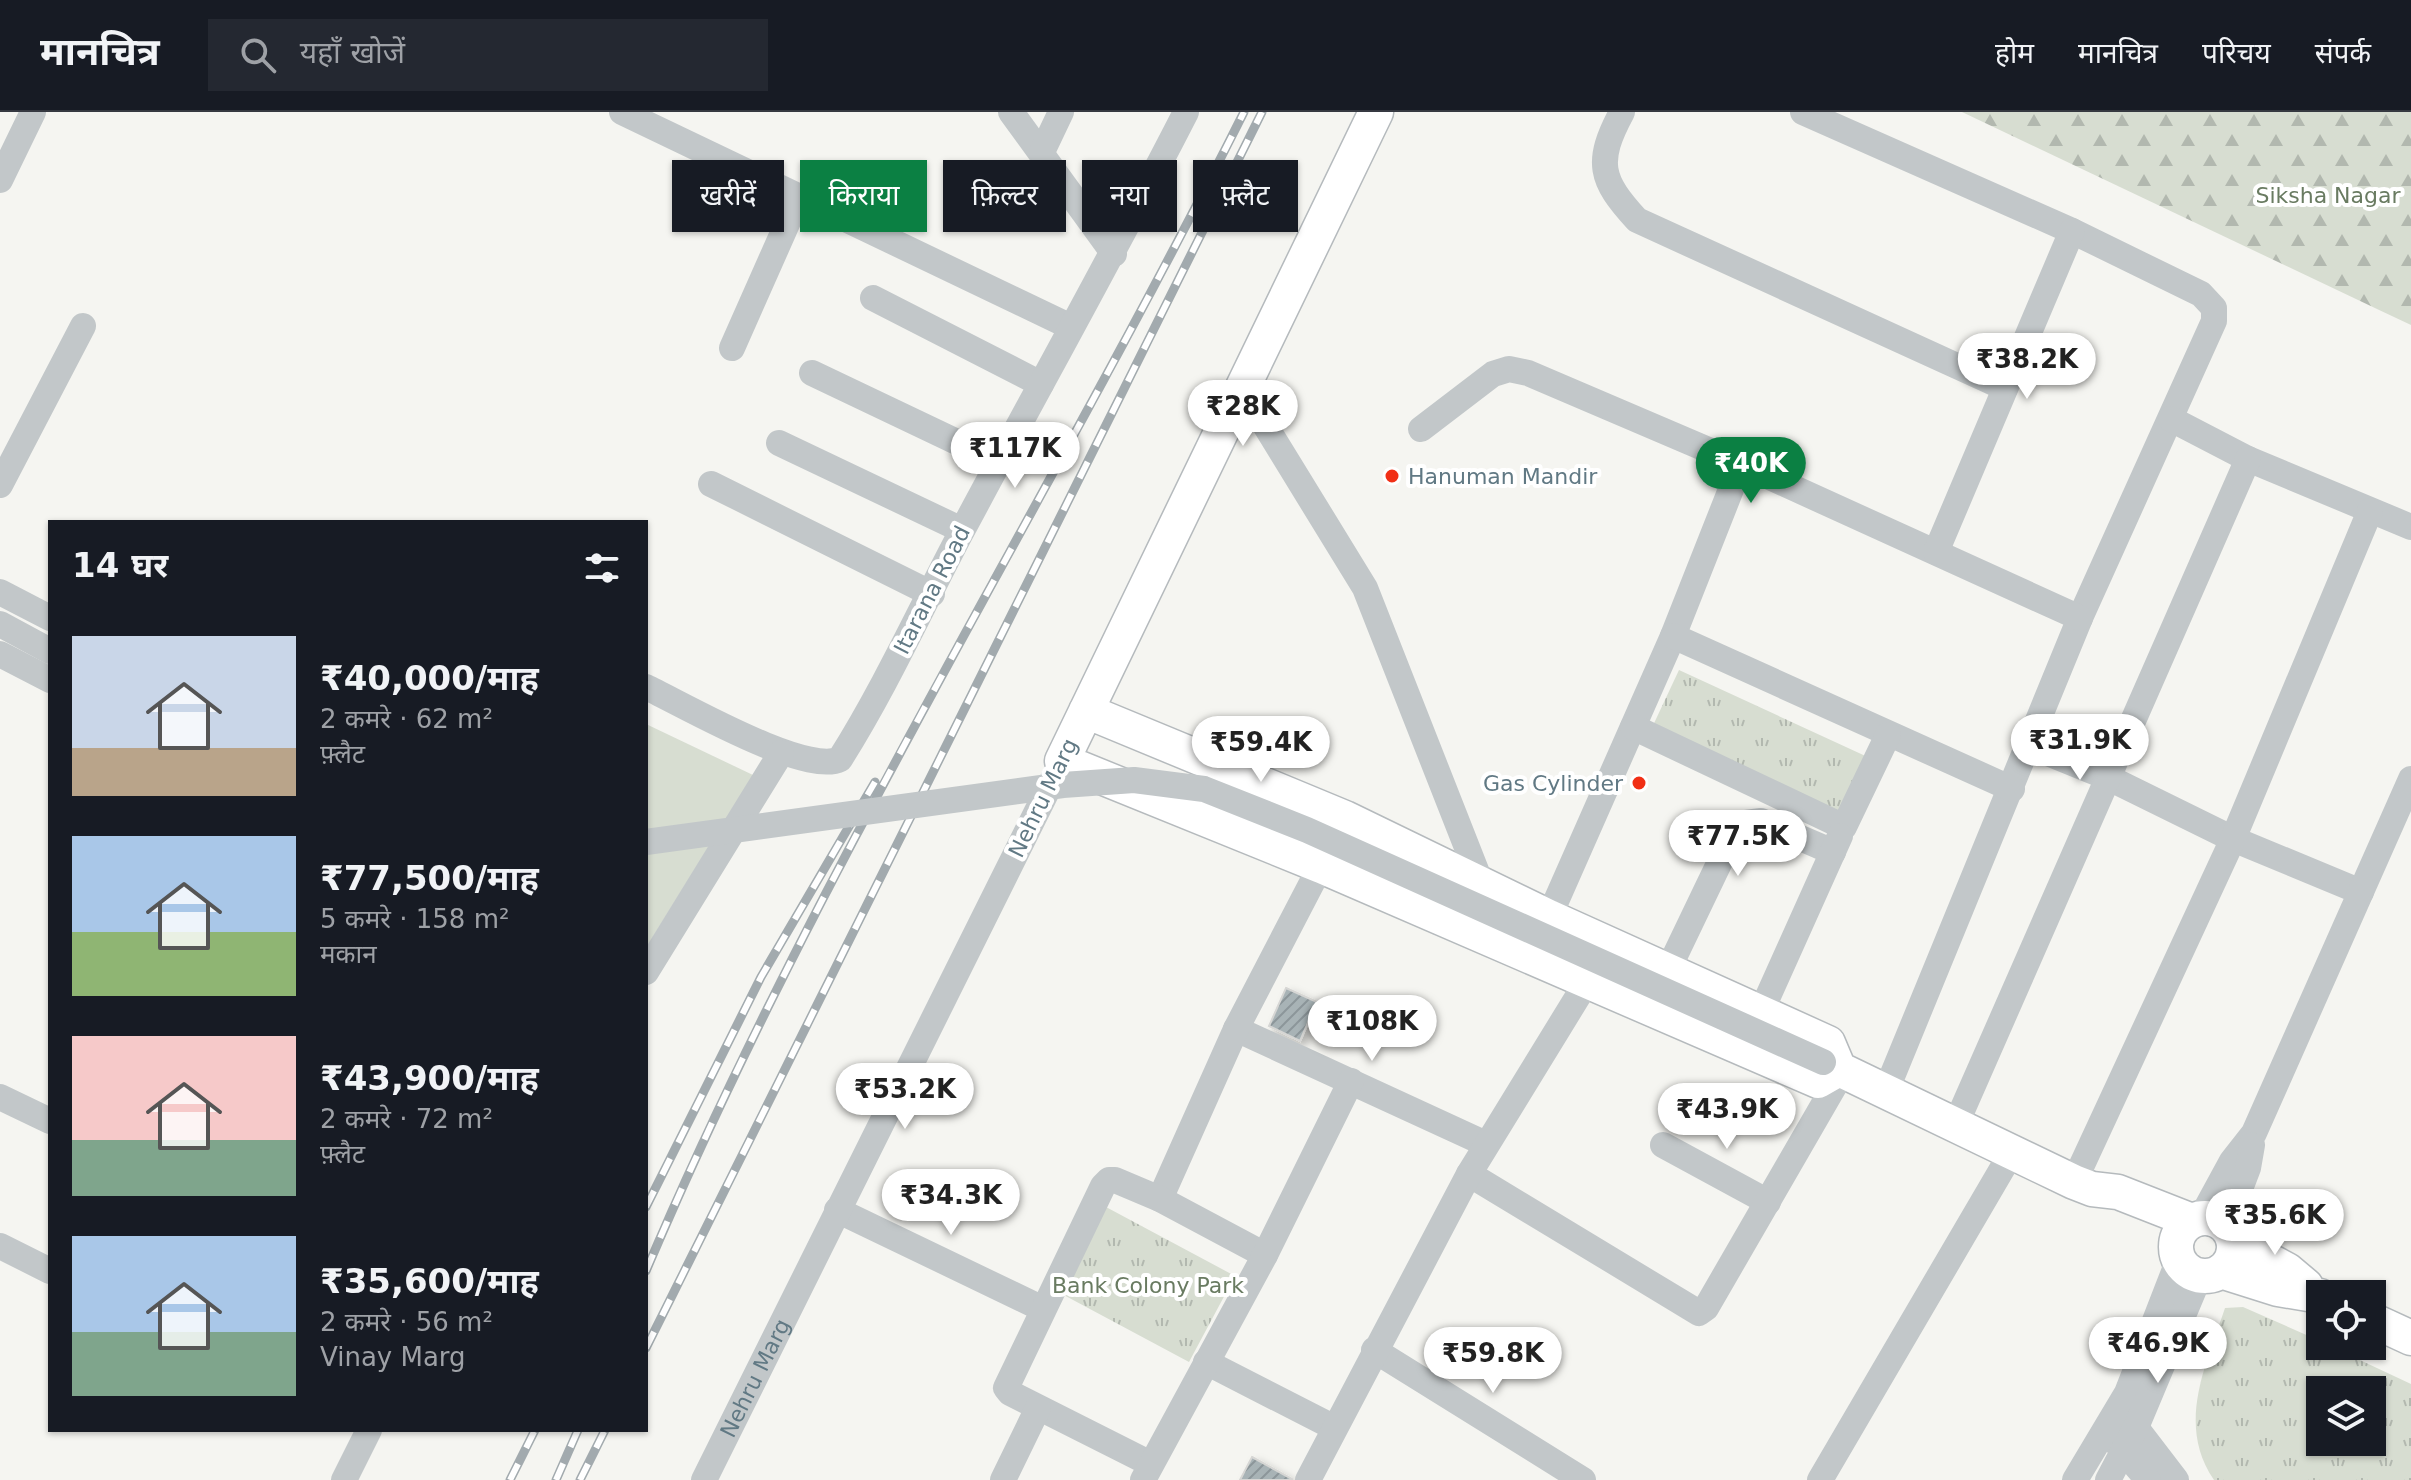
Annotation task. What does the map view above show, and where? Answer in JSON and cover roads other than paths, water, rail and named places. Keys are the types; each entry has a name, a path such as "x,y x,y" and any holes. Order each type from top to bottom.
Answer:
{"main road":[{"name":"Nehru Marg","path":"1062,761 1376,112"},
{"path":"1086,711 1345,818 1549,917 1828,1043 1835,1067 2083,1186 2109,1207 2204,1244 2287,1270 2306,1286"},
{"path":"1062,761 1321,866 1818,1081 1835,1067"},
{"path":"2386,1326 2411,1338"}],"street":[{"path":"0,180 33,112"},
{"path":"622,112 798,199 1071,327"},
{"path":"1011,112 1114,254"},
{"path":"1042,152 1061,112"},
{"name":"Itarana Road","path":"648,688 781,753 823,764 840,759 932,594 962,530 1001,463 1071,327 1114,254 1186,112"},
{"path":"1622,112 1607,147 1605,171 1608,186 1637,220 2005,388"},
{"path":"1803,112 2072,231 2201,294 2214,308 2214,321 2080,618 1886,1091"},
{"path":"732,348 798,199"},
{"path":"1936,552 2072,231"},
{"path":"873,298 1041,384"},
{"path":"0,485 83,326"},
{"path":"1421,429 1493,374 1509,369 1528,373 1741,464 2080,618"},
{"path":"812,373 1001,463"},
{"path":"1241,386 1365,588 1481,883"},
{"path":"2171,419 2248,459 2411,527"},
{"path":"779,443 962,530"},
{"path":"1956,1124 2248,459"},
{"path":"1549,917 1673,636 1741,464"},
{"path":"711,484 932,594"},
{"path":"2083,1186 2370,511"},
{"path":"0,592 48,617"},
{"path":"0,624 48,650"},
{"path":"1673,636 2012,789"},
{"path":"0,654 48,679"},
{"path":"1633,727 1844,827"},
{"path":"1761,1012 1888,735"},
{"path":"2028,745 2109,778 2233,839 2361,892"},
{"path":"648,969 781,753"},
{"name":"Nehru Marg","path":"714,1477 837,1210 1062,761"},
{"path":"2075,1480 2114,1440 2128,1416 2204,1244 2232,1161 2254,1133 2411,779"},
{"path":"648,842 1063,785 1134,780 1167,782 1234,799 1307,830 1835,1067 1768,1202 1706,1308 1699,1313 1469,1174"},
{"path":"1160,1199 1236,1029 1345,818"},
{"path":"1668,970 1738,824 1761,821 1833,852"},
{"path":"1308,1480 1333,1427 1469,1174 1610,943"},
{"path":"1236,1029 1486,1144"},
{"path":"1265,1255 1160,1199 1109,1180 1006,1388 1147,1472 1265,1255 1351,1081"},
{"path":"0,1097 48,1120"},
{"path":"1663,1145 1768,1202"},
{"path":"1820,1480 2012,1152"},
{"path":"837,1210 1043,1309"},
{"path":"0,1246 48,1270"},
{"path":"1374,1350 1583,1480"},
{"path":"1206,1362 1333,1427"},
{"path":"1003,1480 1038,1408"},
{"path":"2128,1416 2176,1480"},
{"path":"344,1480 368,1432"},
{"path":"2108,1480 2114,1440"},
{"path":"2114,1440 2148,1480"}],"railway":[{"path":"648,1267 784,975 859,830 1170,257 1244,112"},
{"path":"648,1344 1262,112"},
{"path":"648,1203 761,977 875,782"},
{"path":"510,1480 534,1432"},
{"path":"556,1480 577,1432"},
{"path":"580,1480 604,1432"}],"place":[{"name":"Hanuman Mandir","path":"1392,476"},
{"name":"Gas Cylinder","path":"1639,783"}],"park label":[{"name":"Siksha Nagar","path":"2328,195"},
{"name":"Bank Colony Park","path":"1148,1285"}]}
